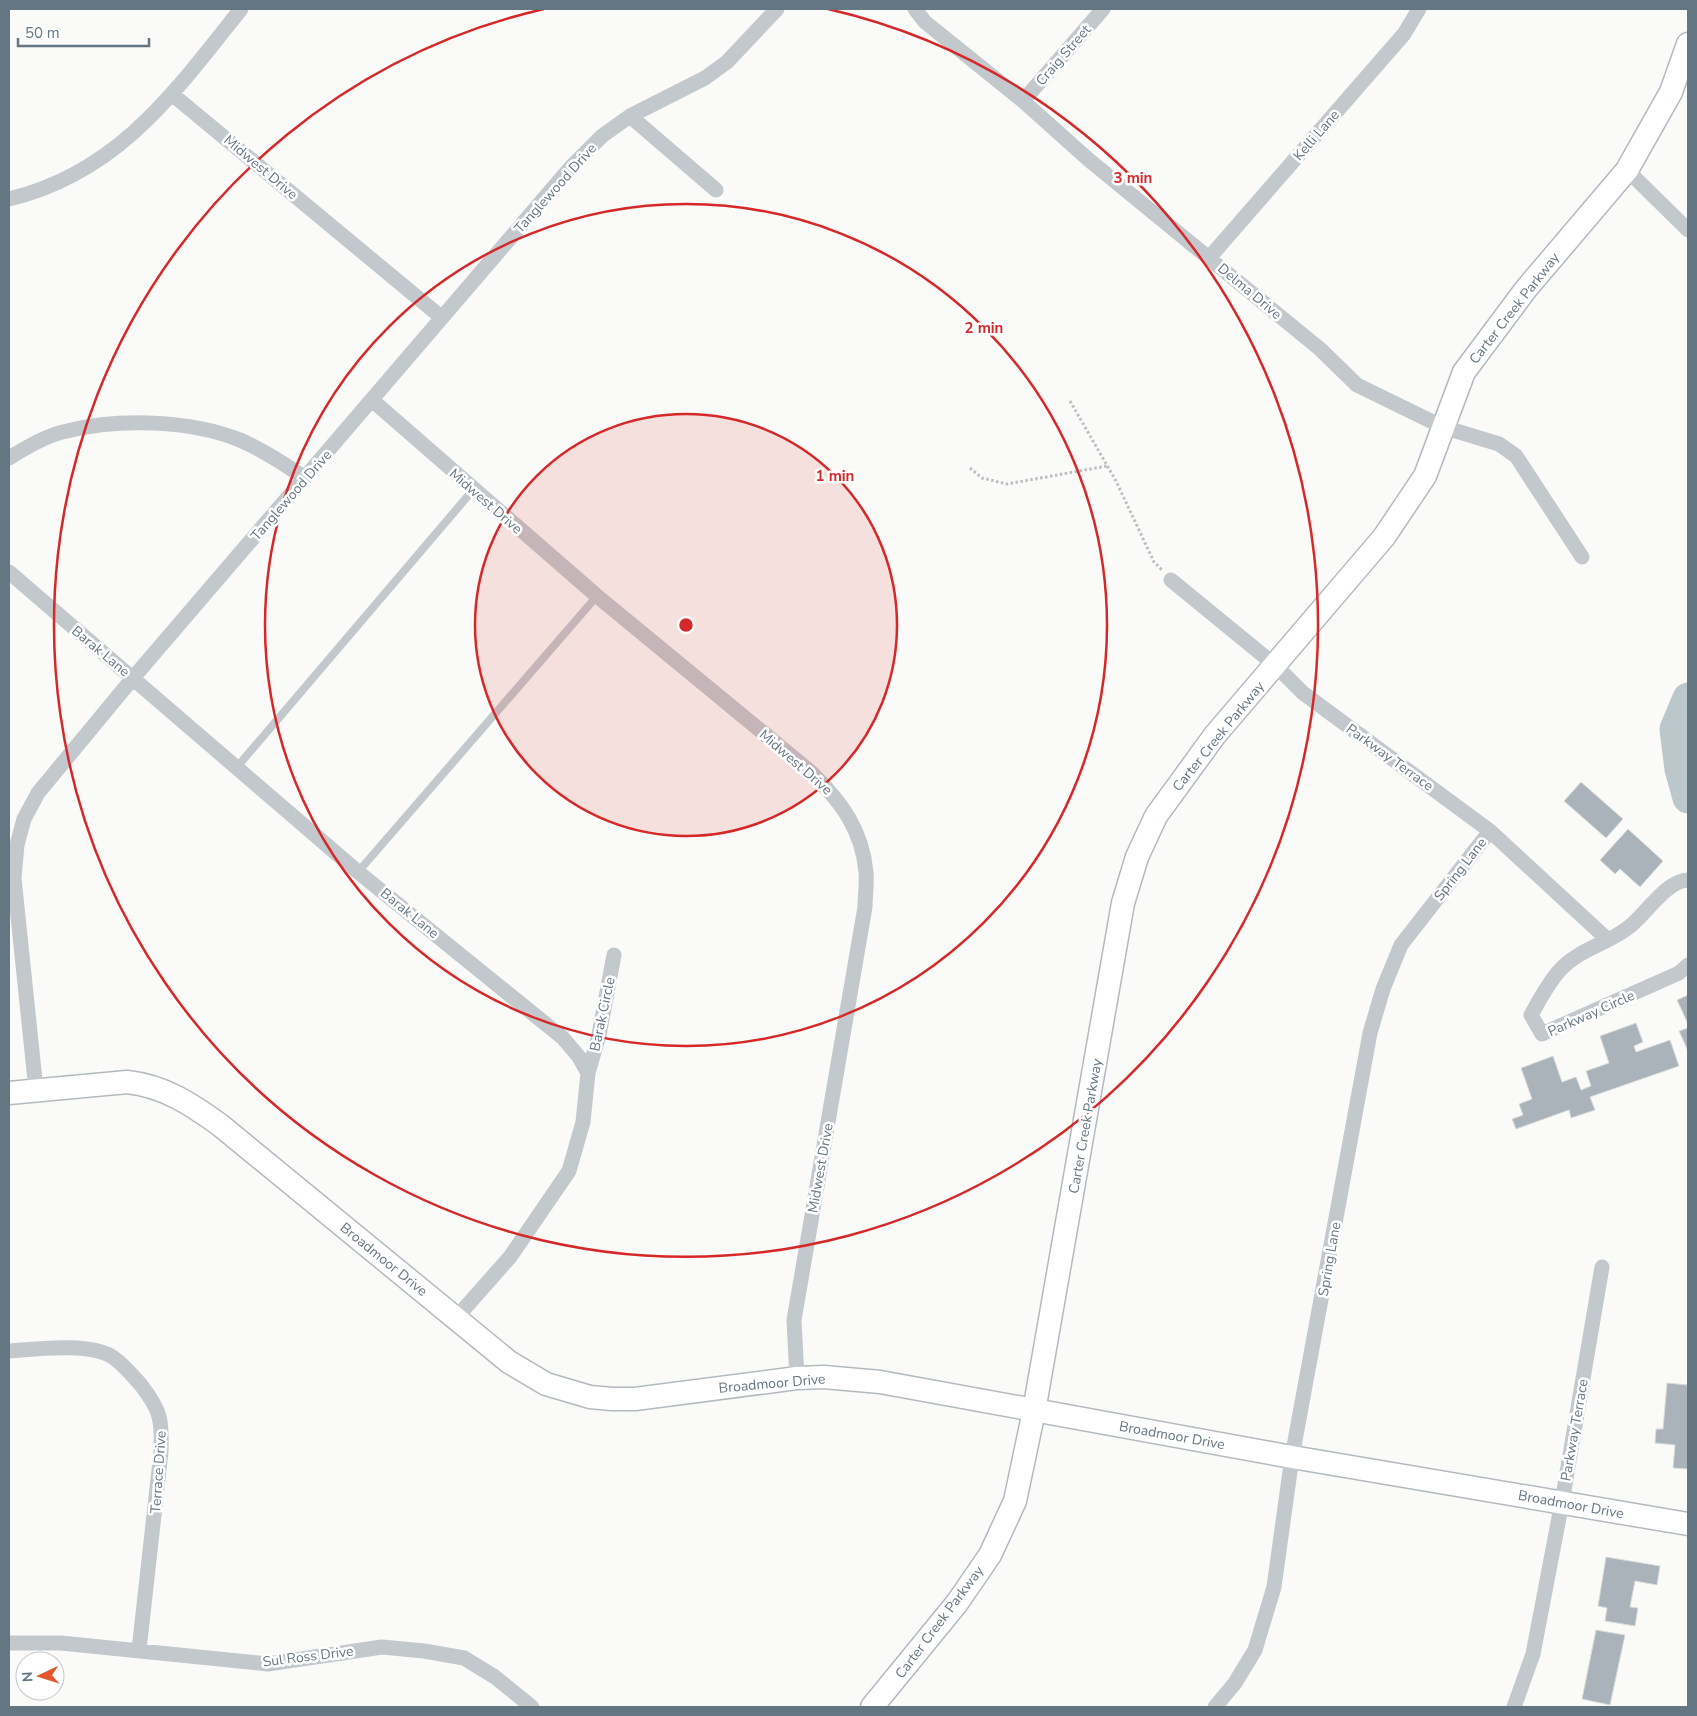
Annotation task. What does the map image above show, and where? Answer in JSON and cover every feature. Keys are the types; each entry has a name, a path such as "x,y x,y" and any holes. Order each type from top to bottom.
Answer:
{"street":[{"path":"9,199 38,192 84,170 130,136 173,95 241,9"},
{"name":"Tanglewood Drive","path":"36,1090 14,878 17,845 24,819 38,794 133,678 572,166 602,136 630,116 705,78 727,62 777,9"},
{"name":"Delma Drive","path":"915,9 925,22 1023,101 1090,160 1320,349 1358,385 1443,427 1499,444 1516,456 1582,557"},
{"name":"Craig Street","path":"1023,101 1103,9"},
{"name":"Kelli Lane","path":"1209,258 1404,34 1419,9"},
{"name":"Carter Creek Parkway","path":"872,1707 957,1603 990,1554 1015,1501 1034,1411 1123,903 1137,856 1156,816 1182,778 1215,736 1384,537 1425,476 1464,372 1491,333 1526,289 1627,170 1670,92 1688,44"},
{"name":"Midwest Drive","path":"173,95 441,317"},
{"path":"630,116 716,190"},
{"path":"1627,170 1688,230"},
{"name":"Midwest Drive","path":"372,400 473,490 597,596 812,773 839,800 857,833 866,872 864,907 794,1320 797,1378"},
{"path":"9,458 30,445 66,431 104,425 149,423 200,430 239,440 278,460 305,478"},
{"name":"Barak Lane","path":"9,572 358,872 563,1038 579,1057 588,1073"},
{"name":"Parkway Terrace","path":"1171,580 1276,666 1303,693 1490,831 1607,938"},
{"name":"Spring Lane","path":"1214,1707 1234,1683 1255,1650 1274,1586 1292,1457 1370,1033 1383,989 1401,945 1490,831"},
{"name":"Parkway Circle","path":"1688,880 1672,885 1630,927 1607,938 1561,969 1544,990 1531,1015 1542,1034 1680,973 1688,965"},
{"name":"Barak Circle","path":"588,1073 599,1035 614,955"},
{"path":"456,1318 510,1257 569,1171 583,1122 588,1073"},
{"name":"Broadmoor Drive","path":"9,1094 127,1082 142,1084 174,1094 220,1125 509,1362 546,1384 590,1397 635,1399 797,1378 824,1377 880,1382 1292,1457 1688,1524"},
{"name":"Parkway Terrace","path":"1514,1707 1533,1654 1562,1502 1602,1267"},
{"name":"Terrace Drive","path":"9,1351 83,1348 113,1356 136,1379 156,1404 162,1425 161,1452 139,1650"},
{"name":"Sul Ross Drive","path":"9,1643 61,1643 268,1664 382,1647 424,1651 464,1658 495,1677 532,1707"}],"lane":[{"path":"237,767 473,490"},
{"path":"358,872 597,596"}],"path":[{"path":"1070,402 1107,466 1154,562 1171,580"},
{"path":"970,468 982,478 1007,484 1107,466"}],"building":[{"path":"1581,782 1623,819 1606,838 1564,801"},
{"path":"1628,829 1663,861 1640,887 1620,869 1615,874 1600,860"},
{"path":"1688,995 1688,1024 1677,1000"},
{"path":"1636,1023 1643,1042 1634,1046 1636,1052 1670,1040 1679,1066 1590,1097 1595,1110 1571,1118 1569,1110 1516,1129 1512,1119 1523,1115 1519,1104 1532,1099 1521,1068 1553,1056 1562,1082 1576,1077 1581,1090 1591,1086 1586,1071 1609,1063 1600,1036"},
{"path":"1688,1028 1688,1051 1679,1031"},
{"path":"1667,1383 1688,1385 1688,1469 1673,1468 1675,1445 1655,1443 1656,1429 1663,1429"},
{"path":"1606,1557 1660,1566 1657,1585 1635,1581 1630,1607 1638,1608 1635,1626 1605,1621 1607,1608 1598,1606"},
{"path":"1596,1630 1625,1635 1610,1705 1582,1699"}],"waterway":[{"path":"1688,698 1675,729 1680,769 1688,798"}]}
